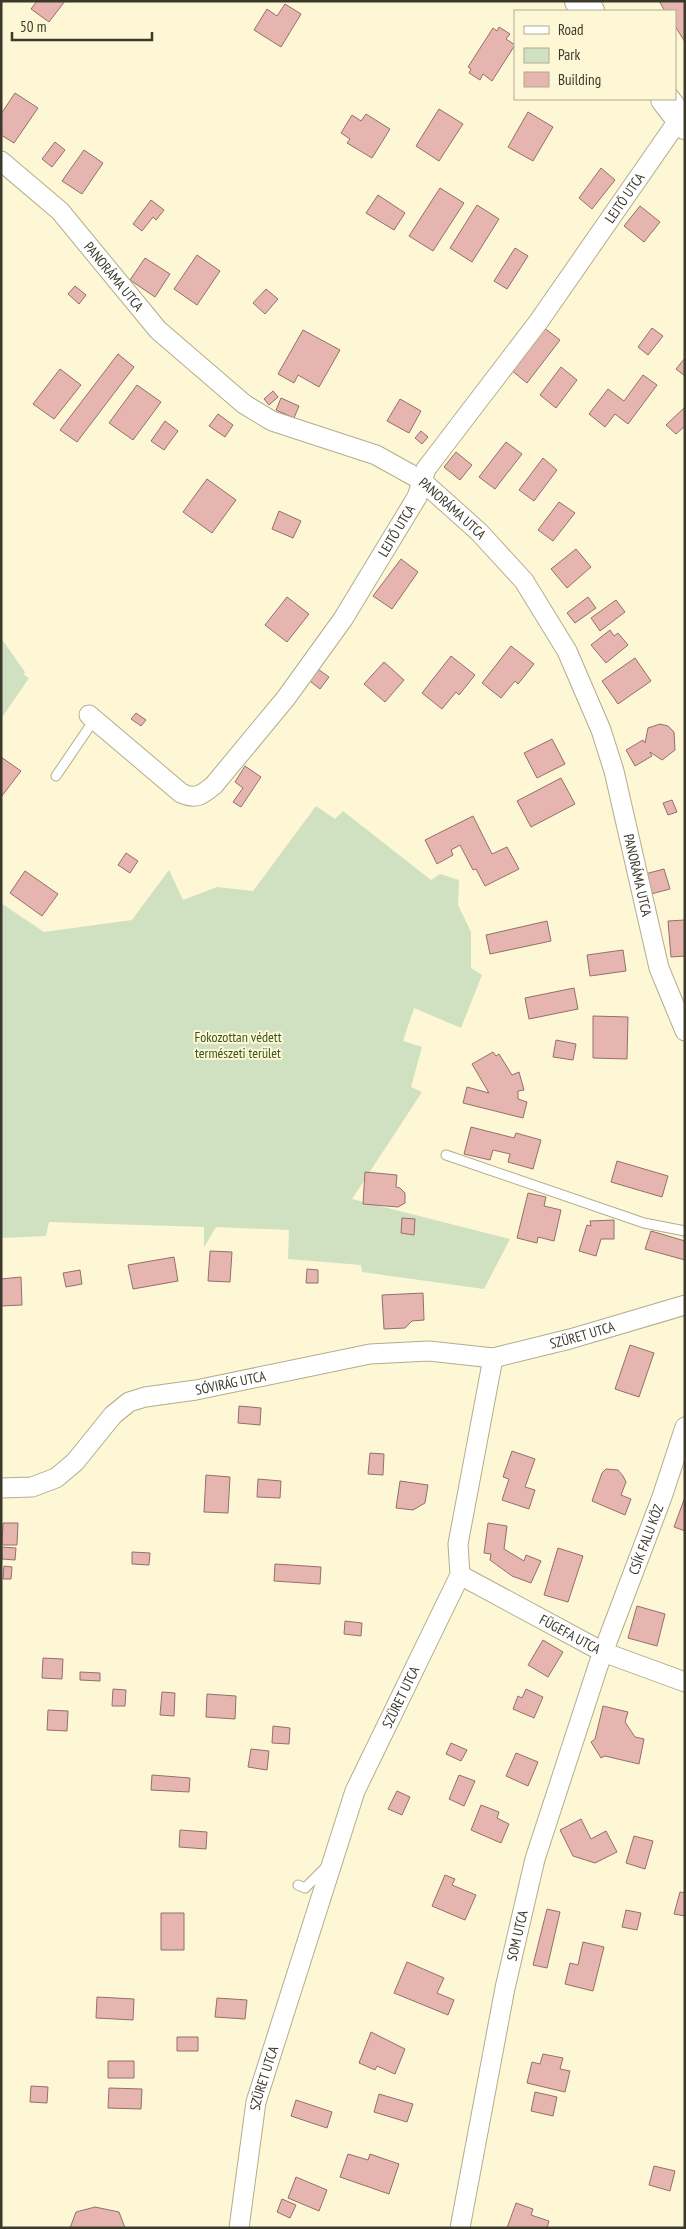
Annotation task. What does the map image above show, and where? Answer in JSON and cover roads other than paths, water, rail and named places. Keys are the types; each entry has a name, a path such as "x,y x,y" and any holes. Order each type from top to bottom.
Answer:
{"main road":[{"path":"579,1 589,10"}],"street":[{"name":"LEJTŐ UTCA","path":"91,717 173,788 191,798 202,795 214,785 286,698 343,619 417,498 421,480 426,469 448,437 539,321 676,114"},
{"name":"PANORÁMA UTCA","path":"1,161 60,211 158,330 244,404 272,422 376,455 421,480 479,532 524,581 566,651 604,738 614,770 659,968 685,1030"},
{"name":"SZÜRET UTCA","path":"239,2228 256,2102 355,1791 460,1575 458,1544 493,1358 570,1339 685,1305"},
{"name":"SÓVIRÁG UTCA","path":"1,1488 32,1487 56,1478 75,1462 113,1415 129,1402 145,1397 196,1390 370,1354 429,1351 493,1358"},
{"name":"CSÍK FALU KÖZ","path":"603,1652 662,1497 685,1427"},
{"name":"FÜGEFA UTCA","path":"460,1575 603,1652 685,1682"},
{"name":"SOM UTCA","path":"460,2228 506,1988 535,1859 603,1652"}],"lane":[{"path":"56,776 91,717"},
{"path":"446,1154 644,1223 685,1231"},
{"path":"298,1885 305,1888 320,1876 334,1855"}],"park label":[{"name":"Fokozottan védett természeti terület","path":"238,1046"}]}
